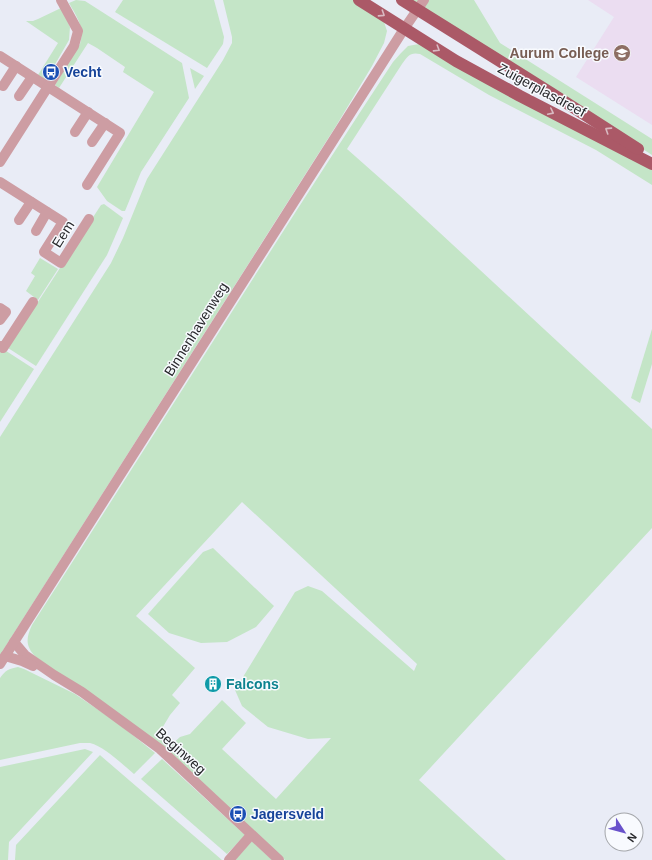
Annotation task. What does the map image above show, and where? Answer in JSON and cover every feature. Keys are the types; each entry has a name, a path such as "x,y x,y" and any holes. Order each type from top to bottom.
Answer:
{"main road":[{"name":"Zuigerplasdreef","path":"359,0 456,61 520,96 652,164"},
{"name":"Zuigerplasdreef","path":"402,0 420,5 652,159"}],"street":[{"path":"0,162 74,46 78,30 61,0"},
{"name":"Binnenhavenweg","path":"3,660 420,5"},
{"path":"0,56 120,133 87,185"},
{"path":"3,86 16,66"},
{"path":"19,96 32,76"},
{"path":"75,132 88,112"},
{"path":"92,142 105,123"},
{"name":"Eem","path":"0,182 63,222 44,252 61,263 89,219"},
{"path":"19,220 31,202"},
{"name":"Eem","path":"36,231 47,212"},
{"path":"0,346 3,348 33,302"},
{"path":"0,308 6,312 0,320"},
{"name":"Beginweg","path":"14,642 25,655 82,692 160,749 278,860"},
{"name":"Beginweg","path":"3,660 22,661 54,675"},
{"path":"229,860 251,835"}],"shaded area":[{"name":"Aurum College","path":"588,0 652,0 652,125 576,77 614,17"}],"green space":[{"path":"76,0 85,1 182,63 189,98 141,172 125,211 122,211 107,201 97,187 154,92 123,72 125,67 88,43 59,88 55,85 80,44 82,33 81,28 69,3"},
{"path":"123,0 214,0 224,37 223,44 207,68 115,12"},
{"path":"223,0 353,0 384,22 387,31 384,43 372,66 336,126 0,655 0,437 111,263 147,179 223,60 232,43 232,37"},
{"path":"411,0 474,0 500,43 652,139 652,155"},
{"path":"61,8 70,27 69,40 46,80 38,75 58,43 26,21 33,21"},
{"path":"419,44 652,169 652,185 596,150 489,95 420,54 410,55 402,64 347,149 399,195 652,429 652,528 419,780 506,860 285,860 207,787 36,657 28,645 28,638 32,625 302,202 393,62 408,46","holes":["242,502 417,664 414,671 322,591 308,586 295,592 235,690 242,706 268,727 308,739 331,738 276,799 222,749 246,723 222,700 190,734 180,737 171,745 158,735 170,715 180,703 172,695 195,668 136,616"]},
{"path":"190,68 204,76 195,89"},
{"path":"104,204 123,218 107,255 36,366 8,348 101,205"},
{"path":"40,258 58,269 38,300 26,291 35,276 31,273"},
{"path":"652,329 652,364 640,403 631,398"},
{"path":"0,347 34,369 0,422"},
{"path":"213,548 274,606 256,627 227,642 201,643 169,633 148,614 203,552"},
{"path":"18,667 75,694 119,724 155,753 134,774 102,748 90,743 80,743 0,760 0,678 8,670"},
{"path":"85,749 93,752 9,842 8,860 0,860 0,767"},
{"path":"100,755 222,860 15,860 16,845"},
{"path":"162,759 245,835 227,854 141,779"},
{"path":"252,841 272,860 235,860"}],"place":[{"name":"Aurum College","path":"622,53"},
{"name":"Vecht","path":"51,72"},
{"name":"Falcons","path":"213,684"},
{"name":"Jagersveld","path":"238,814"}]}
